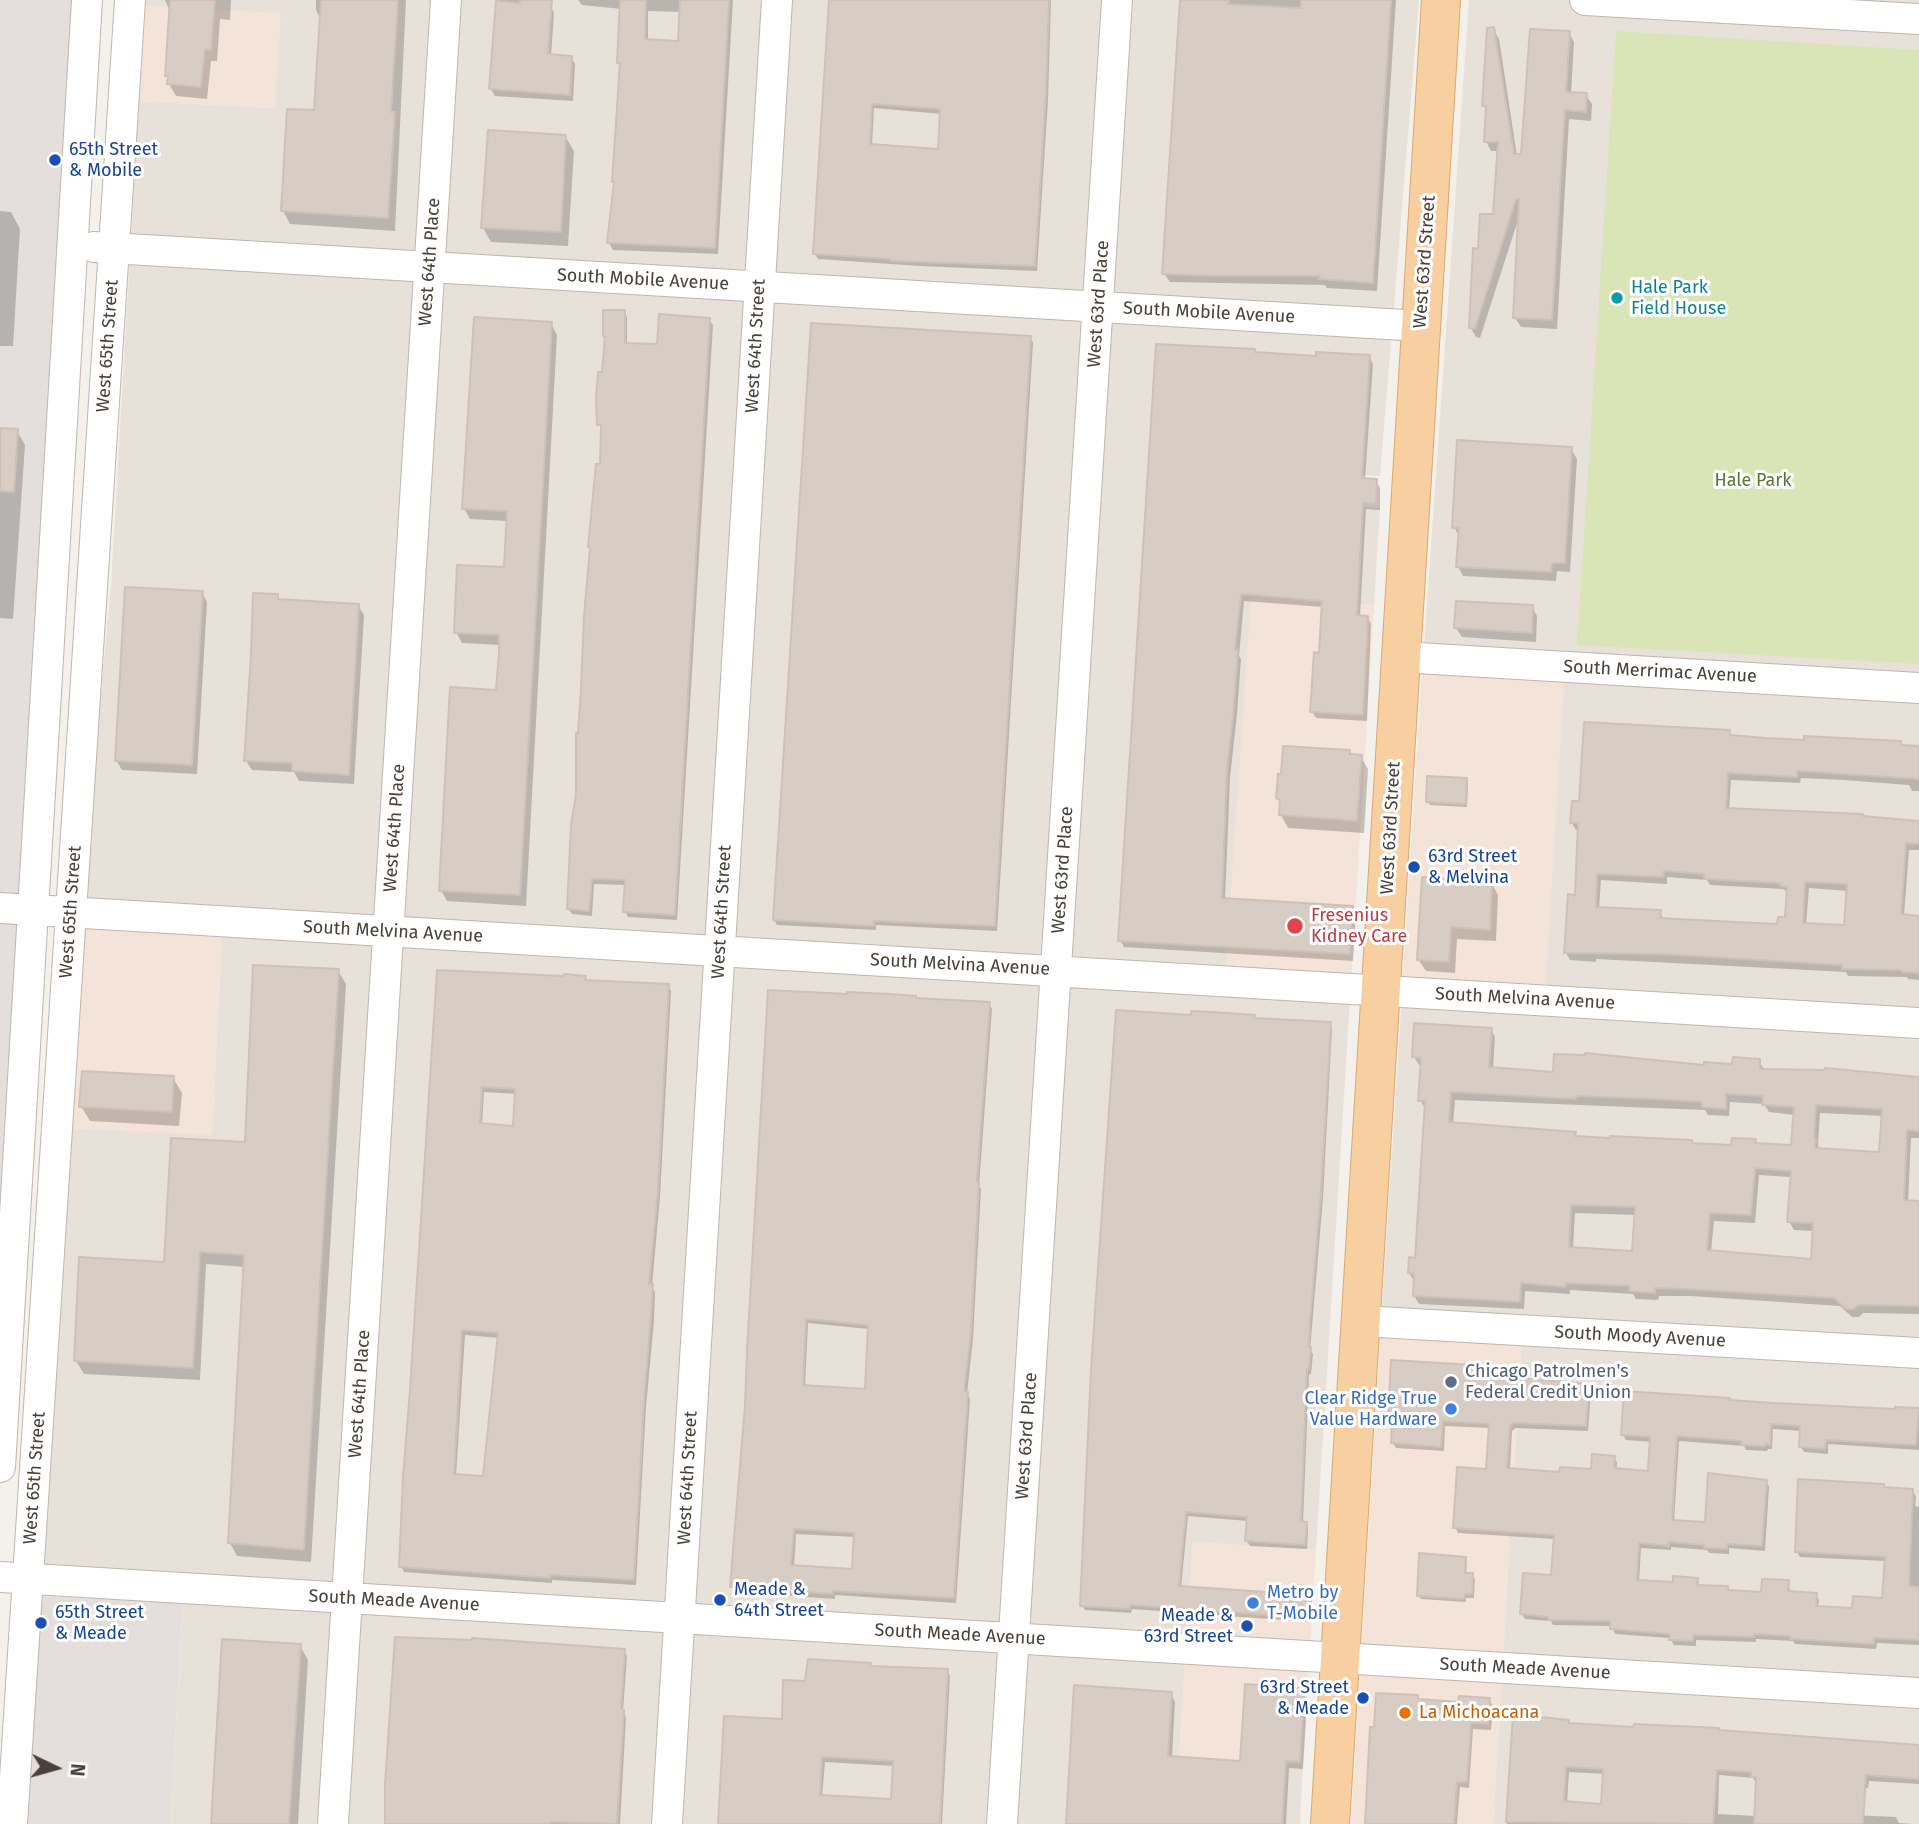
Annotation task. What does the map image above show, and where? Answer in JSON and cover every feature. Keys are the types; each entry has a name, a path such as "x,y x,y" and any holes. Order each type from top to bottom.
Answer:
{"main road":[{"name":"West 63rd Street","path":"1330,1824 1441,0"}],"street":[{"name":"West 65th Street","path":"0,1467 87,0"},
{"name":"West 65th Street","path":"12,1824 8,1762 14,1578 71,912 130,0"},
{"name":"West 64th Place","path":"333,1824 446,0"},
{"name":"West 64th Street","path":"667,1824 777,0"},
{"name":"West 63rd Place","path":"1002,1824 1117,0"},
{"path":"1585,0 1919,19"},
{"name":"South Mobile Avenue","path":"74,246 1421,326"},
{"name":"South Merrimac Avenue","path":"1401,657 1919,688"},
{"name":"South Melvina Avenue","path":"0,908 1919,1023"},
{"name":"South Moody Avenue","path":"1361,1321 1919,1353"},
{"name":"South Meade Avenue","path":"14,1578 1919,1693"}],"shaded area":[{"path":"0,0 77,0 0,1332"},
{"path":"146,0 1419,0 1380,476 1259,470 1257,500 1380,508 1374,605 1251,598 1351,982 1316,1550 1193,1542 1179,1757 1303,1764 1300,1824 170,1824 185,1573 41,1566 67,1128 212,1134 222,936 82,901 111,584 139,101 275,108 146,6"},
{"path":"1469,0 1919,0 1919,1824 1493,1824 1522,1335 1381,1326"},
{"path":"146,6 281,13 275,108 139,101"},
{"path":"1251,598 1374,605 1351,982 1225,976"},
{"path":"1423,662 1565,670 1545,995 1403,987"},
{"path":"78,928 222,936 212,1135 67,1128"},
{"path":"1381,1326 1522,1335 1493,1824 1351,1824"},
{"path":"1193,1542 1316,1550 1303,1764 1179,1757"},
{"path":"38,1596 183,1603 170,1824 23,1824"}],"green space":[{"name":"Hale Park","path":"1616,31 1919,50 1919,664 1577,645"}],"building":[{"path":"170,0 215,0 211,50 205,49 201,87 167,84 168,76 165,76"},
{"path":"321,0 398,0 391,112 395,112 388,218 281,211 287,109 314,110"},
{"path":"520,0 552,0 548,54 572,56 570,95 489,89 496,1 520,3"},
{"path":"620,0 646,0 645,39 678,41 680,0 729,0 715,248 607,243 614,182"},
{"path":"829,0 1049,0 1035,266 891,261 813,254","holes":["872,104 940,109 938,149 870,144"]},
{"path":"1180,0 1229,0 1228,4 1301,8 1301,0 1391,0 1373,283 1319,279 1320,276 1162,274"},
{"path":"1494,27 1514,154 1521,154 1530,29 1570,31 1566,92 1587,93 1586,112 1565,110 1552,320 1513,318 1519,199 1516,199 1475,329 1469,328 1473,248 1478,249 1480,214 1493,214 1498,142 1484,142 1486,106 1482,106 1487,28"},
{"path":"488,130 566,135 561,232 481,228"},
{"path":"603,310 625,310 625,343 657,344 659,314 710,318 675,915 623,912 625,880 592,879 589,911 567,909 571,825 576,795 576,733 581,689 588,547 596,464 600,464 601,425 597,425 596,398 598,372 602,372 605,336"},
{"path":"474,317 552,322 520,895 439,891 450,687 496,690 499,653 499,635 454,633 457,565 504,567 507,511 462,509"},
{"path":"811,323 1031,336 995,926 874,921 874,926 773,920"},
{"path":"1156,344 1255,349 1255,352 1316,356 1316,352 1370,355 1362,478 1377,479 1376,504 1363,503 1357,615 1368,616 1363,715 1310,712 1314,652 1319,653 1322,601 1241,594 1227,770 1222,898 1353,906 1350,954 1118,941"},
{"path":"0,428 18,429 14,492 0,491"},
{"path":"1457,440 1572,447 1565,563 1552,563 1551,572 1456,567 1459,528 1452,528"},
{"path":"125,587 203,591 192,765 115,761"},
{"path":"253,593 278,594 278,599 359,604 349,775 292,771 292,763 244,761"},
{"path":"1456,601 1533,605 1532,633 1454,628"},
{"path":"1584,722 1730,730 1730,735 1766,738 1804,740 1804,736 1901,741 1901,745 1919,746 1919,779 1797,771 1797,777 1728,773 1726,808 1863,814 1919,821 1919,844 1906,843 1901,914 1919,916 1919,973 1902,970 1842,969 1842,965 1658,954 1564,953 1568,894 1575,895 1578,823 1570,823 1572,801 1579,801","holes":["1664,871 1704,874 1704,879 1780,883 1780,886 1787,887 1785,917 1778,917 1777,924 1696,920 1660,918 1661,910 1596,907 1597,874 1663,877","1805,882 1847,884 1844,925 1803,923"]},
{"path":"1283,746 1350,750 1350,754 1362,755 1357,821 1279,815 1280,800 1276,798"},
{"path":"1427,776 1467,778 1466,804 1426,802"},
{"path":"1422,877 1492,881 1490,930 1451,927 1449,962 1417,960"},
{"path":"253,965 339,969 304,1550 228,1543 244,1255 200,1252 193,1368 74,1361 79,1257 164,1262 171,1138 245,1142"},
{"path":"437,970 564,974 586,976 585,980 669,984 658,1190 649,1284 653,1284 634,1580 550,1575 550,1578 399,1567","holes":["482,1087 515,1089 513,1126 480,1123","462,1330 498,1333 483,1476 454,1474"]},
{"path":"768,990 890,994 990,1002 977,1182 971,1333 964,1391 968,1392 954,1598 730,1587","holes":["806,1319 868,1325 865,1389 803,1385","794,1529 854,1533 852,1569 791,1565"]},
{"path":"1116,1010 1191,1015 1191,1011 1213,1012 1255,1015 1254,1018 1331,1022 1310,1321 1311,1347 1307,1369 1301,1521 1307,1522 1305,1545 1245,1541 1247,1517 1186,1512 1179,1586 1310,1595 1309,1618 1130,1605 1130,1609 1080,1606 1091,1369"},
{"path":"1414,1023 1492,1028 1489,1067 1553,1072 1554,1054 1585,1053 1704,1065 1704,1062 1732,1064 1733,1057 1760,1059 1760,1069 1825,1068 1919,1077 1919,1131 1907,1130 1904,1200 1919,1201 1919,1306 1858,1305 1854,1309 1846,1309 1834,1298 1655,1288 1655,1293 1629,1291 1630,1286 1566,1283 1566,1287 1521,1283 1520,1302 1413,1296 1414,1274 1408,1273 1409,1257 1415,1258 1425,1101 1418,1101 1421,1058 1412,1057","holes":["1451,1092 1576,1099 1576,1096 1655,1099 1702,1102 1702,1107 1726,1109 1726,1094 1763,1096 1762,1105 1794,1107 1791,1145 1755,1143 1756,1139 1732,1138 1731,1145 1692,1143 1692,1140 1575,1136 1576,1132 1449,1122","1816,1105 1882,1109 1879,1152 1815,1148","1755,1168 1791,1171 1787,1222 1813,1223 1811,1259 1707,1250 1710,1213 1751,1215","1571,1205 1635,1207 1632,1251 1569,1247"]},
{"path":"82,1071 174,1076 172,1112 79,1107"},
{"path":"1391,1360 1507,1367 1520,1378 1589,1384 1586,1426 1510,1425 1507,1468 1559,1472 1560,1467 1591,1469 1592,1454 1615,1456 1614,1468 1648,1471 1650,1437 1621,1435 1624,1391 1774,1403 1919,1408 1916,1445 1826,1440 1825,1449 1799,1447 1800,1426 1771,1424 1770,1445 1765,1446 1741,1445 1741,1441 1677,1436 1672,1520 1705,1522 1708,1473 1767,1480 1762,1546 1727,1544 1727,1549 1669,1542 1669,1546 1639,1543 1637,1580 1673,1582 1673,1576 1698,1578 1697,1585 1728,1586 1728,1590 1761,1592 1762,1579 1789,1580 1788,1591 1817,1593 1816,1606 1852,1608 1853,1596 1882,1598 1885,1557 1795,1552 1798,1479 1884,1484 1884,1487 1913,1489 1909,1586 1919,1587 1919,1640 1874,1638 1874,1644 1754,1634 1754,1637 1694,1635 1693,1641 1669,1640 1670,1634 1610,1629 1610,1621 1548,1620 1548,1617 1520,1614 1523,1573 1551,1575 1554,1535 1453,1528 1457,1467 1486,1469 1489,1424 1443,1421 1441,1447 1391,1443 1392,1418 1388,1417"},
{"path":"1419,1553 1466,1557 1465,1573 1473,1573 1472,1594 1465,1594 1464,1599 1417,1596"},
{"path":"395,1637 472,1638 625,1649 617,1824 385,1824 385,1784"},
{"path":"222,1639 301,1644 289,1824 211,1824"},
{"path":"808,1659 871,1663 870,1666 948,1669 940,1824 718,1824 724,1716 782,1719 783,1680 805,1681","holes":["822,1757 893,1761 891,1799 820,1795"]},
{"path":"1245,1684 1299,1688 1304,1693 1300,1762 1286,1761 1282,1824 1066,1824 1074,1685 1172,1692 1168,1756 1240,1761"},
{"path":"1376,1693 1418,1695 1418,1699 1458,1702 1459,1696 1490,1698 1488,1724 1471,1723 1467,1782 1457,1782 1454,1824 1365,1824 1370,1727 1374,1727"},
{"path":"1513,1714 1569,1720 1569,1723 1719,1728 1919,1745 1919,1779 1866,1775 1863,1824 1754,1824 1756,1777 1751,1777 1751,1772 1717,1770 1713,1824 1506,1822","holes":["1566,1767 1603,1769 1601,1804 1564,1801"]}],"place":[{"name":"65th Street & Mobile","path":"55,160"},
{"name":"Hale Park Field House","path":"1617,298"},
{"name":"63rd Street & Melvina","path":"1414,867"},
{"name":"Fresenius Kidney Care","path":"1295,926"},
{"name":"Chicago Patrolmen's Federal Credit Union","path":"1451,1382"},
{"name":"Clear Ridge True Value Hardware","path":"1451,1409"},
{"name":"Meade & 64th Street","path":"720,1600"},
{"name":"Metro by T-Mobile","path":"1253,1603"},
{"name":"65th Street & Meade","path":"41,1623"},
{"name":"Meade & 63rd Street","path":"1247,1626"},
{"name":"63rd Street & Meade","path":"1363,1698"},
{"name":"La Michoacana","path":"1405,1713"}]}
